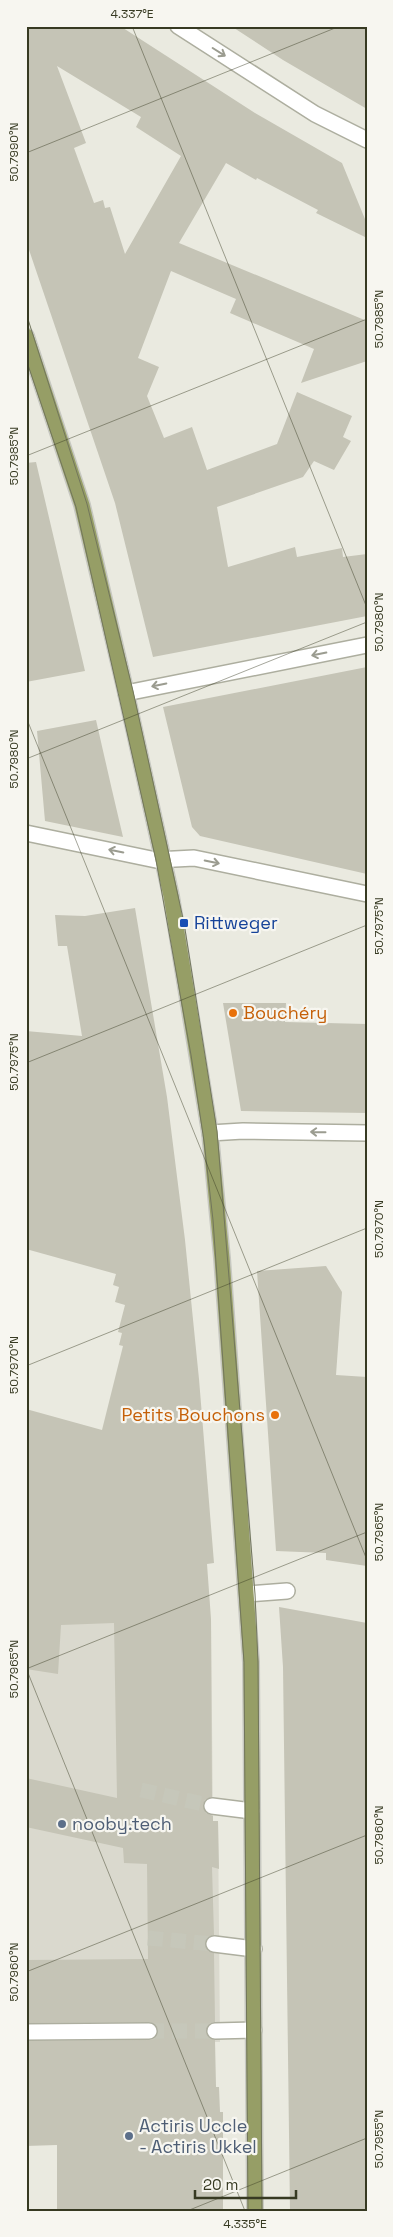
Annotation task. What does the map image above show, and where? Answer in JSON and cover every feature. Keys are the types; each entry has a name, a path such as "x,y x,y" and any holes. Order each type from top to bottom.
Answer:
{"main road":[{"path":"26,336 82,505 126,692 164,860 210,1133 222,1258 251,1662 255,2211"}],"street":[{"path":"178,26 315,114 367,140"},
{"path":"126,692 367,645"},
{"path":"26,833 164,860 194,858 367,894"},
{"path":"210,1133 238,1131 367,1133"},
{"path":"247,1594 287,1591"},
{"path":"212,1806 252,1811"},
{"path":"214,1944 254,1949"},
{"path":"215,2031 254,2030"},
{"path":"26,2032 149,2031"}],"shaded area":[{"path":"26,1619 211,1619 213,1821 218,1821 220,2042 44,2042 26,2047"}],"building":[{"path":"26,26 120,26 255,113 342,163 367,224 367,238 316,213 318,210 226,163 179,243 367,321 367,361 301,383 314,349 230,313 236,299 171,271 138,358 159,367 147,396 164,438 192,427 207,470 277,444 297,392 352,416 343,437 351,441 334,470 314,461 303,477 217,507 228,567 295,547 297,557 342,548 343,557 367,554 367,616 153,657 115,503 26,241","holes":["57,66 141,117 136,127 181,156 125,254 110,207 105,208 103,200 94,203 74,148 86,143"]},
{"path":"231,26 367,26 367,109 283,60"},
{"path":"36,462 85,671 26,682 26,463"},
{"path":"367,667 367,874 200,836 192,827 163,707"},
{"path":"96,720 123,837 45,821 37,731"},
{"path":"135,908 167,1097 185,1240 199,1379 214,1563 207,1564 211,1619 212,1797 205,1800 203,1805 206,1813 213,1816 213,1821 218,1821 219,1869 212,1867 214,1935 207,1938 205,1943 208,1951 214,1953 215,2022 210,2023 206,2031 207,2036 215,2040 216,2087 219,2087 220,2112 223,2112 223,2211 57,2211 57,2145 26,2146 26,2041 149,2040 154,2039 158,2031 157,2026 149,2022 26,2023 26,1960 148,1959 147,1864 124,1863 123,1848 26,1827 26,1778 117,1798 114,1623 61,1625 58,1674 26,1669 26,1409 102,1430 123,1346 119,1345 122,1333 118,1332 125,1305 115,1302 119,1287 113,1285 116,1274 26,1249 26,1031 82,1036 67,946 58,946 55,915 85,916"},
{"path":"223,1003 286,1003 285,1022 367,1024 367,1113 241,1111"},
{"path":"326,1266 342,1292 336,1375 367,1377 367,1566 326,1560 326,1553 276,1551 257,1271"},
{"path":"279,1607 367,1623 367,2052 365,2052 367,2211 290,2211 283,1667"}],"tunnel":[{"path":"141,1790 212,1806"},
{"path":"148,1938 214,1944"},
{"path":"149,2031 215,2031"}],"tram line":[{"path":"26,313 87,504 133,691 184,923 217,1131 255,1594 258,1662 262,2211"},
{"path":"26,359 76,507 156,860 191,1055 204,1141 213,1220 244,1662 248,2211"}],"place":[{"name":"Rittweger","path":"184,923"},
{"name":"Bouchéry","path":"233,1013"},
{"name":"Petits Bouchons","path":"275,1415"},
{"name":"nooby.tech","path":"62,1824"},
{"name":"Actiris Uccle - Actiris Ukkel","path":"129,2136"}]}
